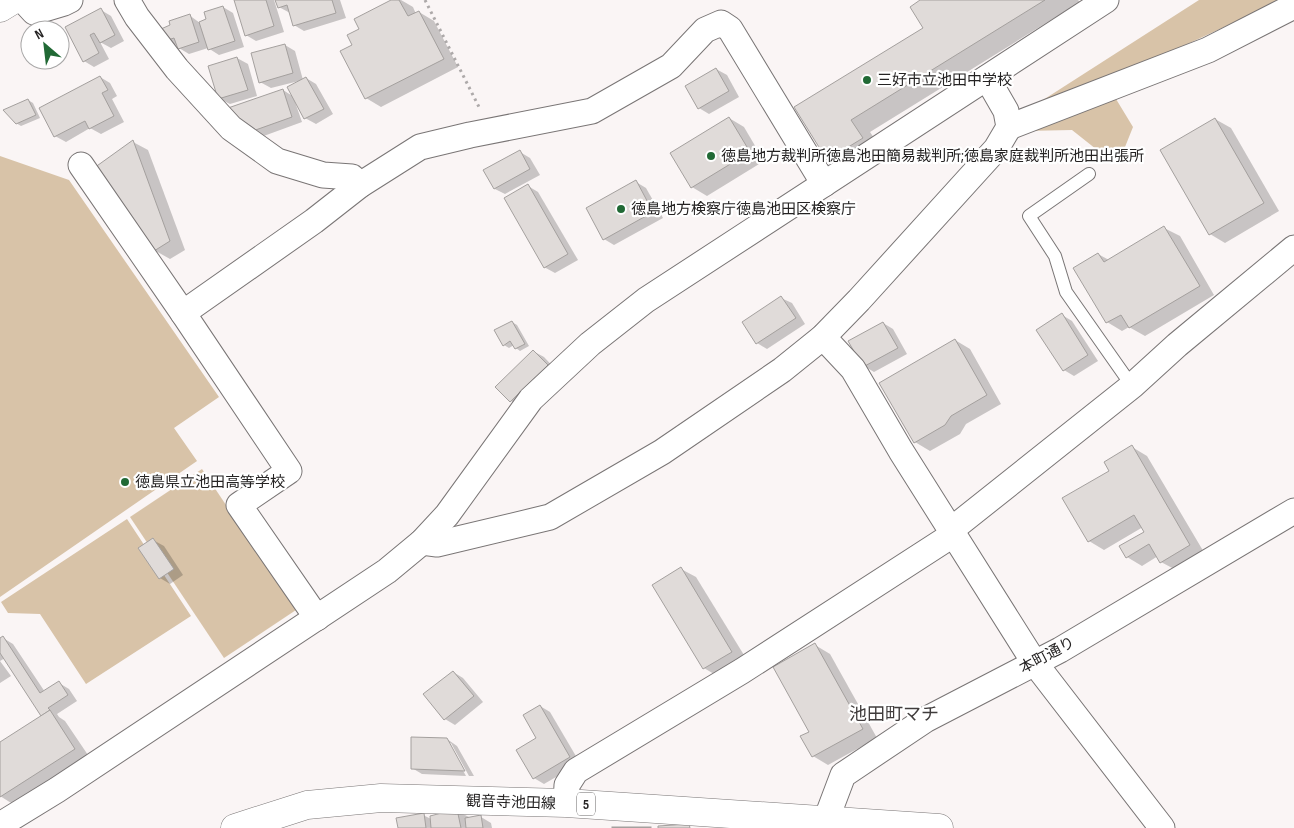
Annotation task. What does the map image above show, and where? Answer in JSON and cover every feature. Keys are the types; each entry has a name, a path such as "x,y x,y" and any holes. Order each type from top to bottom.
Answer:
{"main road":[{"path":"0,8 13,0"},
{"name":"観音寺池田線","path":"235,828 307,805 381,798 566,803 826,820 858,826 939,828"}],"street":[{"path":"23,0 34,12 70,0"},
{"path":"126,0 177,69 231,128 277,161 323,175 352,177 360,185"},
{"path":"0,826 387,571 422,542 447,515 532,399 590,344 646,300 1106,0"},
{"path":"422,542 437,544 550,517 662,452 782,370 823,337 860,300 996,149 1009,127 1208,50 1294,6"},
{"path":"183,313 314,221 360,185 420,147 592,111 671,66 705,30 721,23 730,29 824,184"},
{"path":"987,78 1006,111 1009,127"},
{"path":"81,165 289,471 239,505 318,618"},
{"path":"566,803 566,785 576,771 742,671 931,550 1132,386 1177,345 1294,249"},
{"path":"823,337 852,369 901,451 1034,662 1162,828"},
{"name":"本町通り","path":"826,820 843,774 925,720 1060,650 1294,511"}],"lane":[{"path":"1089,174 1029,216 1055,256 1066,292 1132,386"}],"path":[{"path":"425,0 491,131"}],"shaded area":[{"path":"1199,0 1282,0 1138,67 1116,99 1133,127 1125,147 1101,153 1072,130 1024,131 1043,100"},
{"path":"0,156 69,180 219,397 174,428 197,461 0,597"},
{"path":"202,469 296,610 224,658 130,517"},
{"path":"127,519 191,616 86,684 40,614 8,613 1,602"}],"building":[{"path":"234,0 266,0 274,26 245,36"},
{"path":"275,0 332,0 336,13 293,26 287,5 278,8"},
{"path":"391,0 399,0 408,16 419,11 444,59 365,99 340,51 352,45 347,35 359,29 354,19"},
{"path":"920,0 1045,0 851,120 863,138 827,160 794,107 923,28 910,7"},
{"path":"223,6 235,41 208,50 199,22 206,19 204,12"},
{"path":"101,8 115,35 100,43 94,33 90,35 99,53 83,62 70,37 70,24"},
{"path":"190,14 199,42 178,49 174,38 165,41 161,29 170,25 169,21"},
{"path":"285,44 293,73 259,83 251,53"},
{"path":"237,57 248,90 218,99 208,66"},
{"path":"716,68 729,91 698,109 685,86"},
{"path":"100,76 108,90 102,93 114,116 89,129 85,121 54,137 39,108"},
{"path":"306,77 324,109 304,119 287,87"},
{"path":"283,89 292,117 250,132 228,108"},
{"path":"28,99 36,115 16,124 3,110"},
{"path":"729,117 750,152 691,188 670,153"},
{"path":"1215,118 1264,203 1209,235 1160,150"},
{"path":"133,140 170,241 154,251 94,168"},
{"path":"520,150 530,169 494,189 483,170"},
{"path":"636,180 653,212 603,240 586,208"},
{"path":"528,184 568,254 544,268 504,198"},
{"path":"1164,226 1200,286 1129,328 1121,315 1106,323 1073,268 1098,253 1104,262"},
{"path":"781,296 796,318 756,344 742,322"},
{"path":"1062,313 1088,355 1063,371 1036,330"},
{"path":"512,321 525,344 515,349 510,341 503,346 494,330"},
{"path":"883,322 898,348 863,367 848,341"},
{"path":"955,339 987,395 951,416 945,425 914,443 879,383"},
{"path":"533,350 548,365 510,402 495,387"},
{"path":"1132,445 1190,545 1160,563 1149,544 1126,558 1119,546 1144,532 1134,515 1088,542 1062,498 1109,471 1104,462"},
{"path":"153,538 174,569 159,579 138,548"},
{"path":"681,567 732,652 703,669 652,585"},
{"path":"3,636 40,693 59,681 68,695 48,708 50,710 41,716 0,653 0,638"},
{"path":"815,643 863,729 812,757 800,736 809,732 773,667"},
{"path":"453,671 474,696 444,720 423,694"},
{"path":"540,705 570,757 533,779 516,750 536,738 523,715"},
{"path":"50,710 75,749 0,797 0,742"},
{"path":"411,737 447,738 465,771 411,769"},
{"path":"457,809 461,828 431,828 430,816"},
{"path":"424,813 426,828 398,828 396,818"},
{"path":"481,815 483,828 466,828 465,818"},
{"path":"689,824 690,828 658,828 658,826"},
{"path":"651,827 651,828 612,828"}],"place":[{"name":"三好市立池田中学校","path":"867,80"},
{"name":"徳島地方裁判所徳島池田簡易裁判所;徳島家庭裁判所池田出張所","path":"711,156"},
{"name":"徳島地方検察庁徳島池田区検察庁","path":"621,209"},
{"name":"徳島県立池田高等学校","path":"125,482"}],"district":[{"name":"池田町マチ","path":"894,714"}]}
